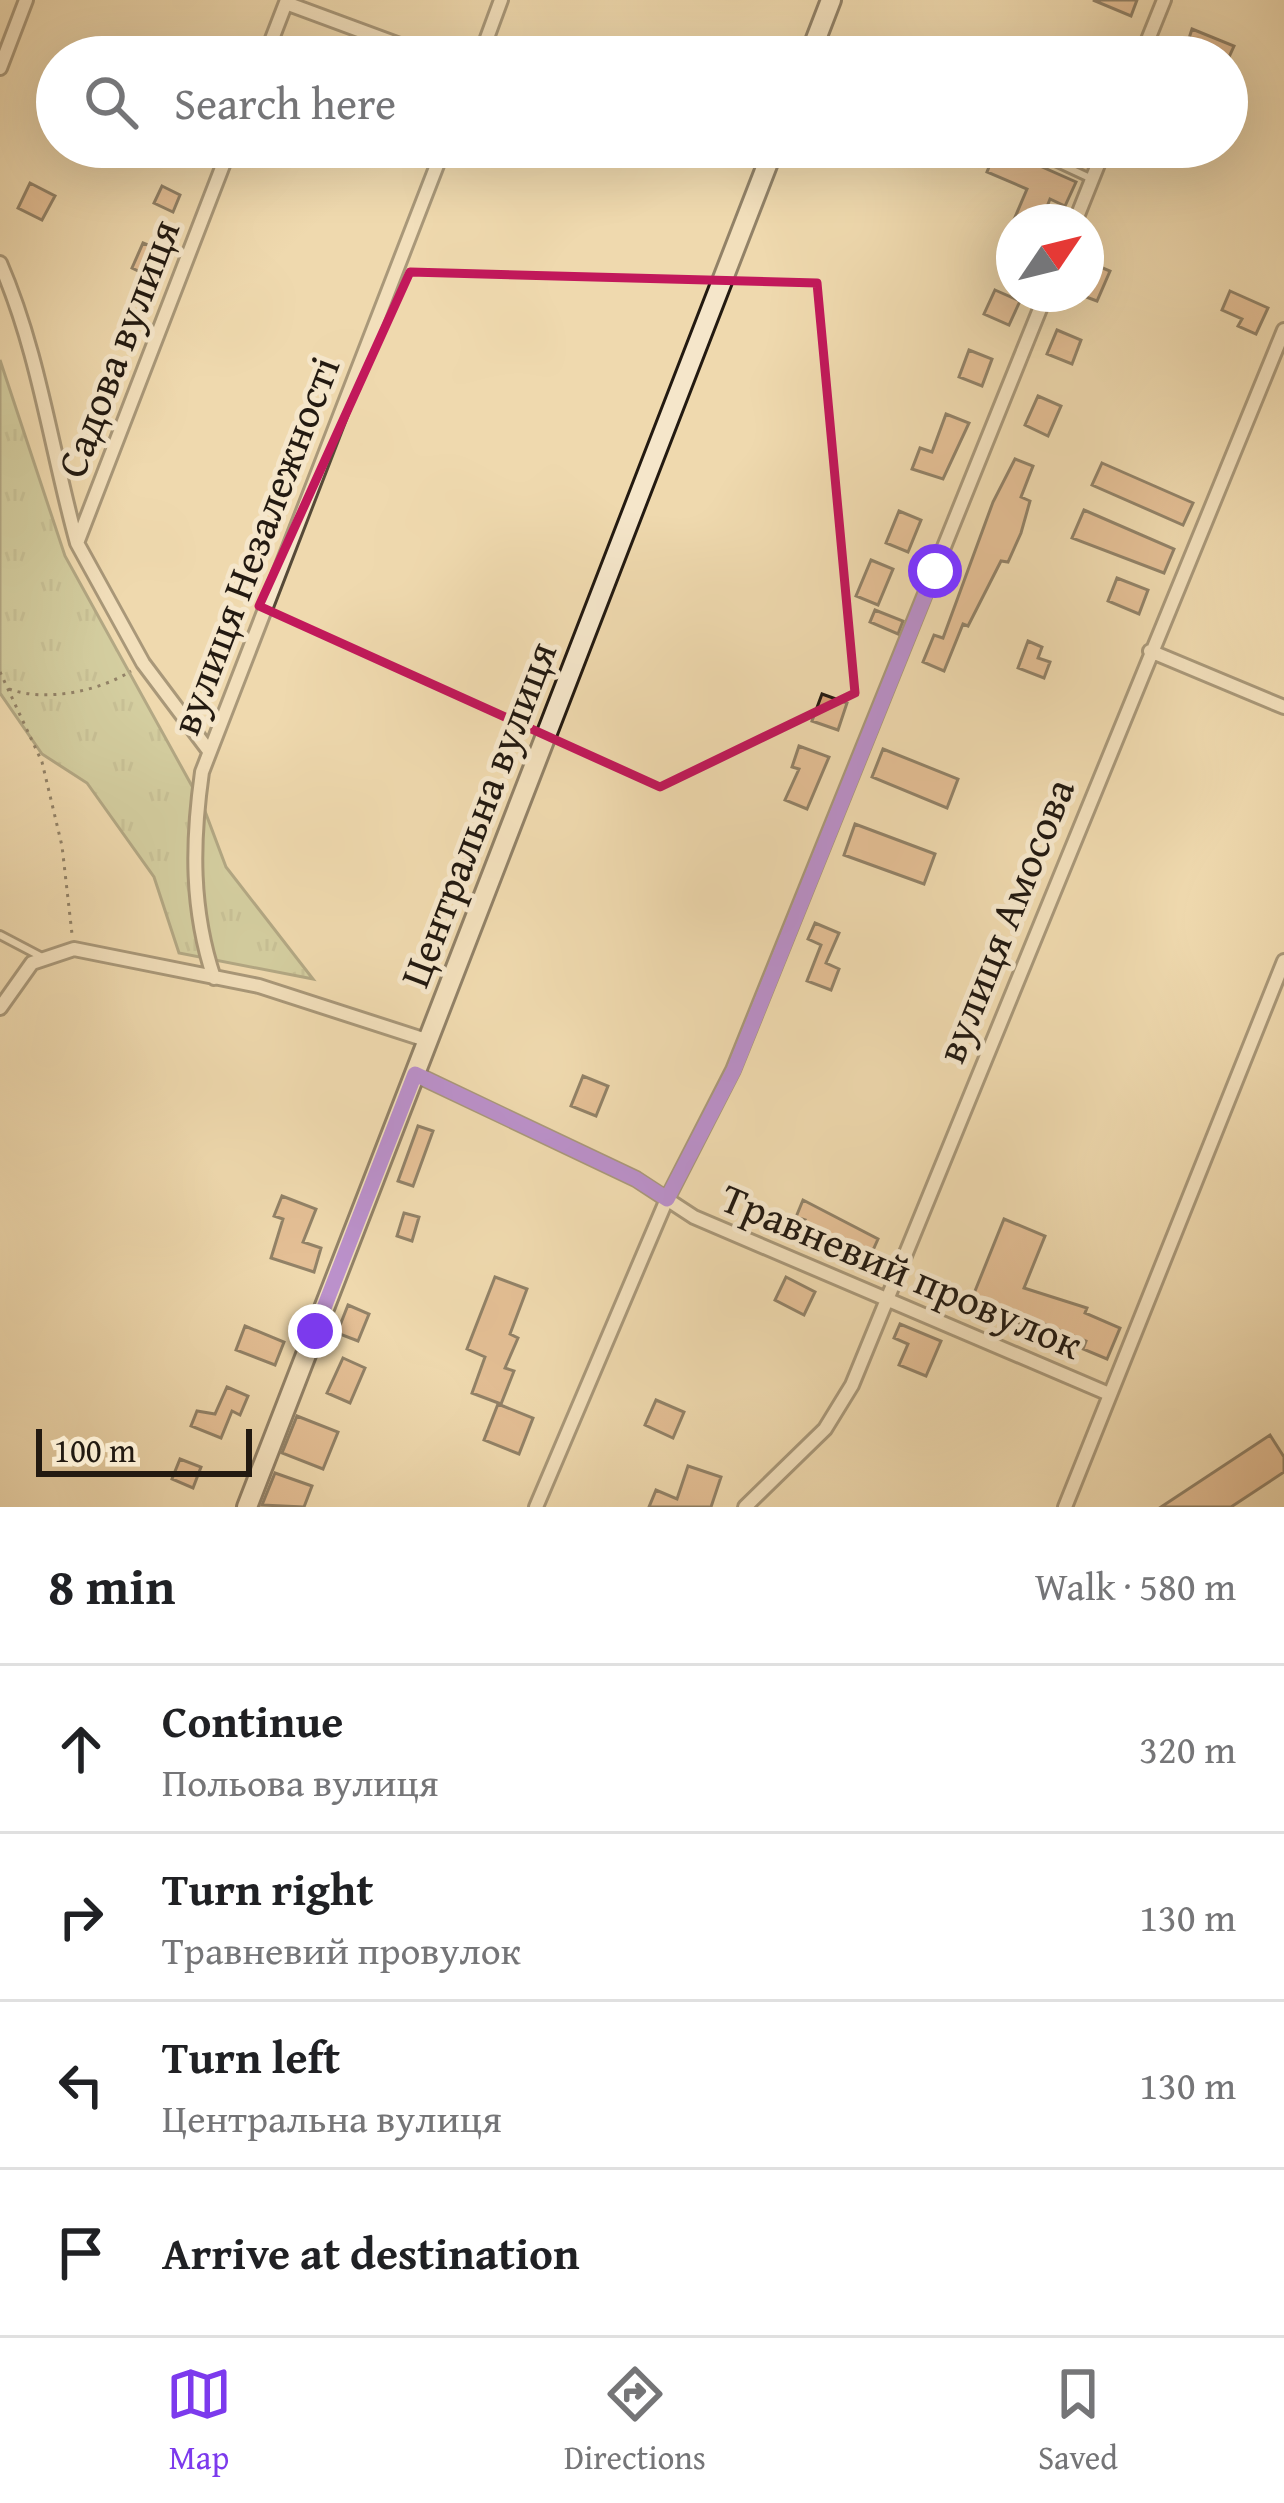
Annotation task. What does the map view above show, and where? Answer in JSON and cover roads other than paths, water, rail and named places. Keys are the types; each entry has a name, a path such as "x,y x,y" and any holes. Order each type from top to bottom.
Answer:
{"main road":[{"path":"817,36 831,0"},
{"name":"Центральна вулиця","path":"247,1507 766,168"}],"street":[{"path":"0,68 26,0"},
{"path":"487,36 501,0"},
{"path":"1149,36 1164,0"},
{"path":"273,36 287,1 378,36"},
{"name":"Садова вулиця","path":"209,751 143,663 77,543 222,168"},
{"name":"вулиця Незалежності","path":"214,978 197,928 194,857 202,772 436,168"},
{"path":"1082,204 1096,168"},
{"path":"0,263 40,381 53,458 77,543"},
{"path":"536,1507 667,1199 734,1070 1039,312"},
{"name":"вулиця Амосова","path":"745,1507 839,1411 1284,330"},
{"path":"1150,651 1284,707"},
{"path":"0,1008 16,982 43,958 74,949 319,1003 429,1041"},
{"path":"1065,1507 1284,961"},
{"name":"Травневий провулок","path":"415,1074 636,1179 694,1217 884,1302 1109,1394"}],"lane":[{"path":"1068,168 1092,179"},
{"path":"0,935 43,958"}]}
